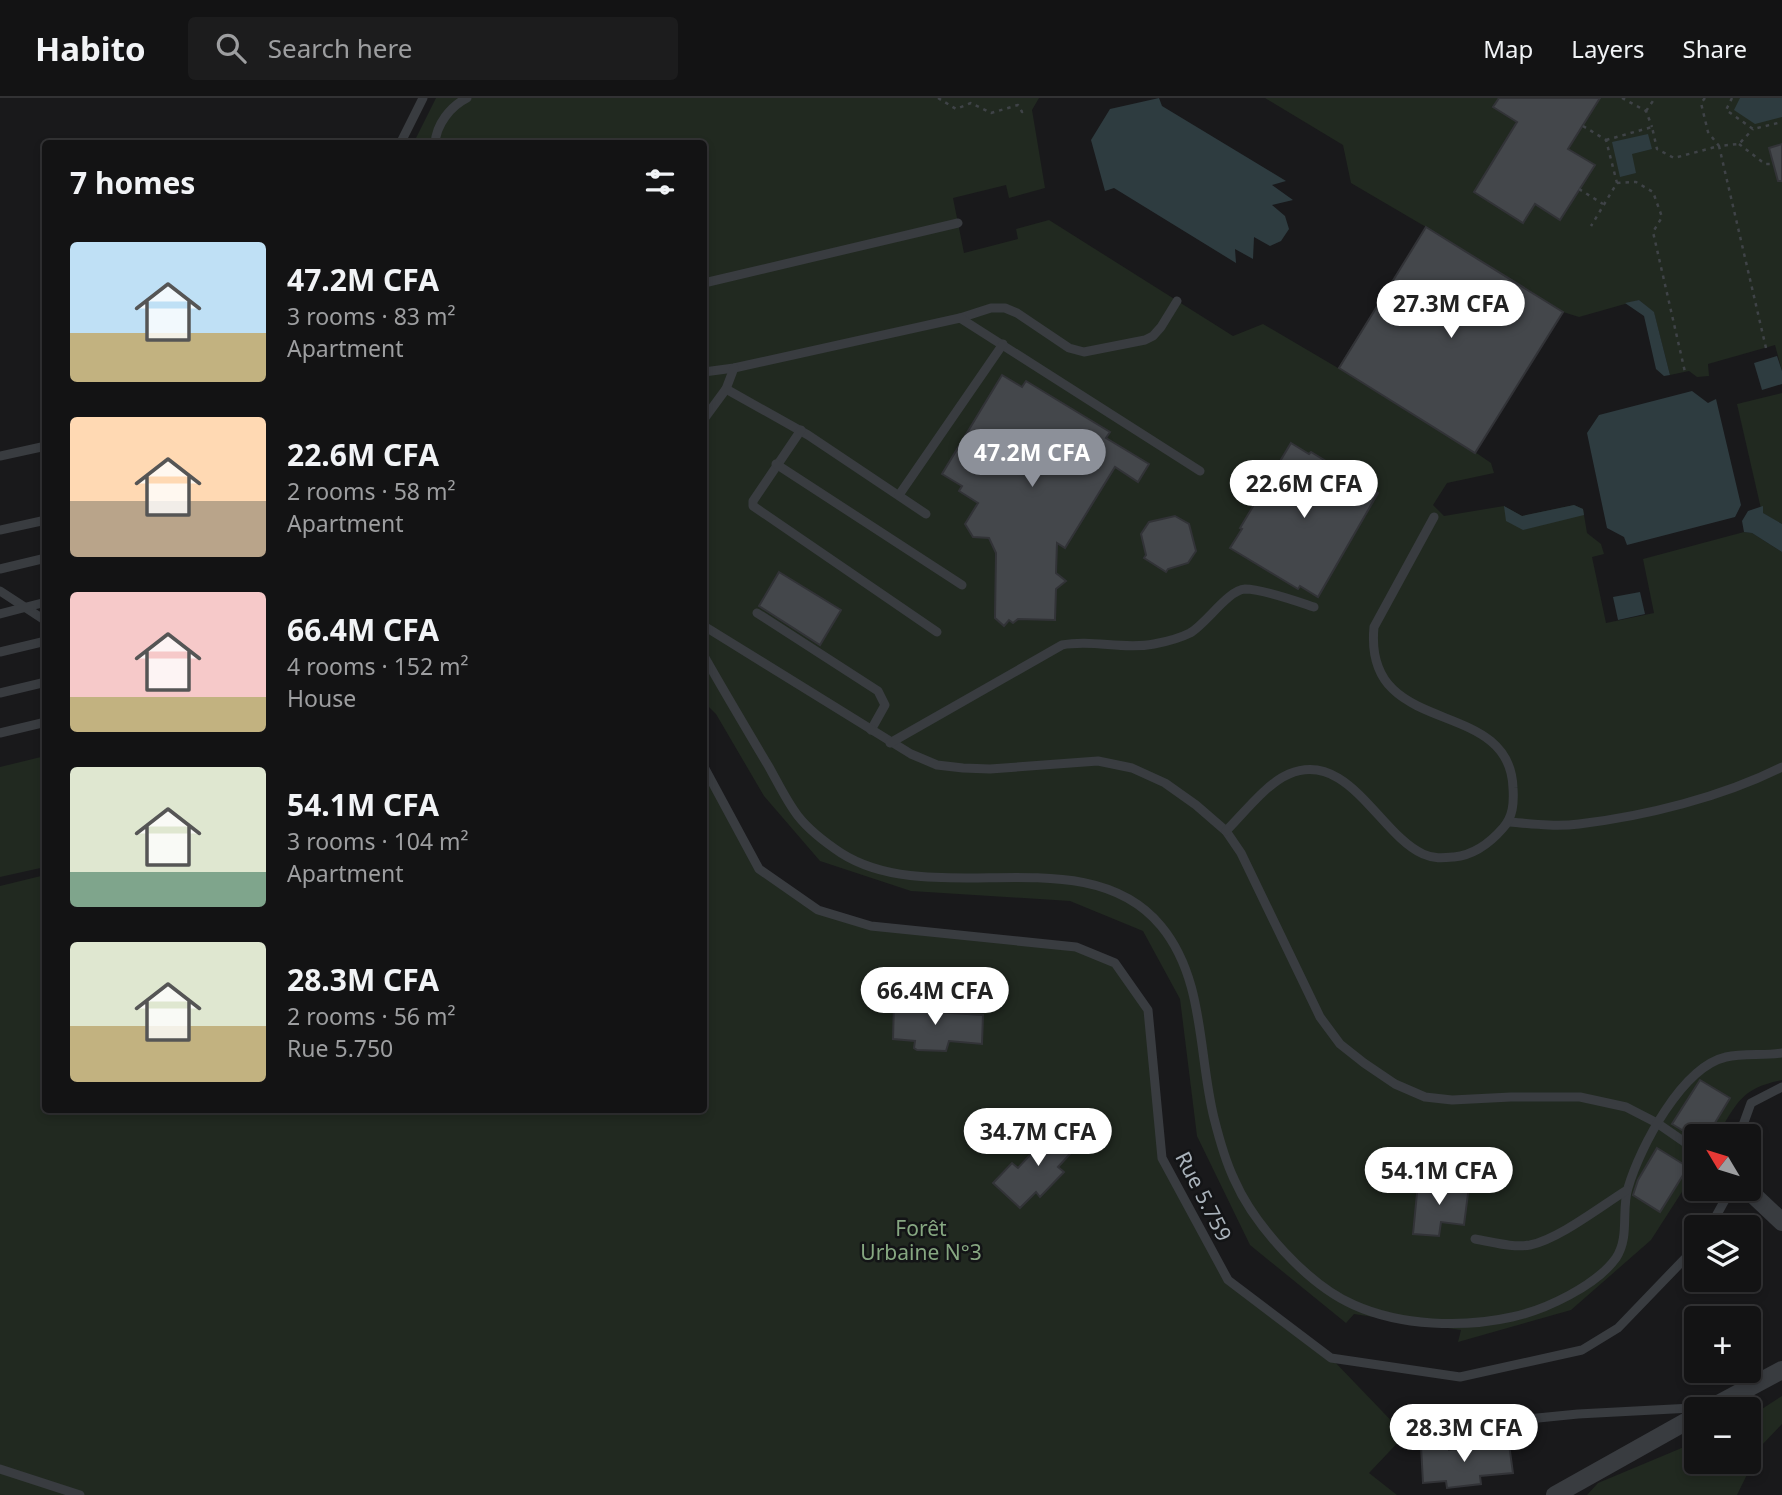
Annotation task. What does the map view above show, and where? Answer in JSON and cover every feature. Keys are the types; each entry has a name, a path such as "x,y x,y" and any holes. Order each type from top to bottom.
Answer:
{"street":[{"path":"1760,1201 1782,1222"},
{"path":"1731,1397 1782,1370"},
{"path":"1555,1495 1684,1423"}],"lane":[{"path":"402,140 423,98"},
{"path":"436,140 437,131 452,107 467,98"},
{"path":"707,282 957,223"},
{"path":"707,372 960,318 991,308 1005,308 1017,313 1069,348 1084,352 1153,336 1177,301"},
{"path":"960,318 1200,471"},
{"path":"899,495 1003,345"},
{"path":"707,415 726,389 734,368"},
{"path":"726,389 801,430 926,514"},
{"path":"801,430 753,501 756,510 937,632"},
{"path":"0,456 42,447"},
{"path":"776,464 962,585"},
{"path":"1226,831 1277,781 1290,773 1303,771 1321,771 1342,780 1408,844 1422,854 1439,859 1462,856 1489,844 1509,822 1514,804 1513,783 1498,746 1479,732 1410,704 1383,678 1374,660 1374,626 1434,517"},
{"path":"0,530 42,521"},
{"path":"0,569 42,559"},
{"path":"890,743 1062,645 1074,642 1136,647 1156,644 1190,633 1210,618 1229,598 1246,589 1314,607"},
{"path":"0,591 42,618"},
{"path":"0,614 42,603"},
{"path":"757,613 878,691 886,705 871,730"},
{"path":"707,628 890,743 937,765 990,769 1098,761 1132,768 1165,783 1226,831 1241,853 1320,1017 1340,1044 1395,1084 1425,1097 1452,1100 1580,1097 1626,1107 1657,1123 1684,1142"},
{"path":"0,652 42,642"},
{"path":"707,661 798,816 843,855 871,866 915,876 1077,881 1115,891 1138,903 1162,927 1182,958 1194,996 1213,1115 1234,1180 1258,1222 1285,1254 1318,1282 1351,1304 1380,1314 1422,1322 1472,1323 1512,1317 1550,1306 1590,1282 1616,1258 1624,1237 1627,1190 1657,1123 1693,1073 1724,1057 1782,1053"},
{"path":"0,693 42,683"},
{"path":"0,733 42,723"},
{"path":"1509,822 1578,825 1666,808 1754,781 1782,767"},
{"name":"Rue 5.759","path":"707,773 759,869 818,910 871,926 1076,947 1115,963 1148,1010 1162,1158 1228,1280 1331,1358 1460,1377 1582,1350 1618,1328 1684,1259"},
{"path":"1743,1124 1751,1103 1782,1087"},
{"path":"1475,1239 1508,1245 1529,1245 1549,1239 1627,1190"},
{"path":"1437,1428 1578,1414 1684,1409"},
{"path":"0,1469 80,1495"}],"path":[{"path":"938,98 956,109 971,103 991,113 1018,106 1023,112 1028,111"},
{"path":"1622,98 1646,111 1657,149 1674,158 1719,146 1739,144 1753,129 1782,122"},
{"path":"1646,111 1655,98"},
{"path":"1705,98 1701,103 1708,132 1719,146 1766,348"},
{"path":"1732,98 1726,110 1753,129"},
{"path":"1583,126 1606,140 1617,183 1591,226"},
{"path":"1606,140 1652,127"},
{"path":"1739,144 1765,164 1770,164"},
{"path":"1617,183 1636,182 1653,192 1662,217 1653,232 1685,372"},
{"path":"1579,189 1604,205"}],"green space":[{"path":"436,98 1039,98 1032,110 1045,188 1009,198 1006,185 953,198 964,253 1018,239 1016,229 1049,220 1233,336 1263,324 1338,368 1426,227 1351,183 1343,145 1265,98 1782,98 1782,371 1775,345 1708,364 1709,376 1697,377 1689,371 1670,375 1654,313 1639,300 1579,317 1563,312 1475,452 1491,463 1494,473 1447,483 1433,505 1444,516 1504,506 1522,516 1574,505 1583,509 1587,533 1601,544 1604,554 1592,557 1606,623 1654,613 1643,559 1744,532 1752,533 1782,552 1782,1080 1757,1087 1749,1093 1736,1106 1725,1124 1684,1124 1684,1189 1651,1240 1571,1310 1458,1342 1461,1330 1354,1314 1346,1323 1250,1245 1197,1136 1180,999 1143,931 1070,901 911,891 820,861 764,796 716,714 707,705 707,140 415,140"},
{"path":"1782,393 1782,524 1762,513 1737,404"},
{"path":"42,757 42,868 0,877 0,767"},
{"name":"Forêt Urbaine N°3","path":"707,773 759,869 818,910 871,926 1076,947 1115,963 1148,1010 1162,1158 1228,1280 1331,1358 1405,1435 1369,1473 1397,1495 0,1495 0,886 42,876 42,1113 707,1113"},
{"path":"1782,1396 1782,1424 1761,1446 1761,1410"},
{"path":"1684,1447 1684,1474 1747,1474 1737,1495 1587,1495 1598,1483"}],"shaded area":[{"path":"1159,98 1162,106 1286,181 1272,185 1293,200 1272,205 1285,216 1289,229 1281,241 1270,246 1254,237 1253,259 1235,249 1236,263 1114,188 1105,191 1091,140 1110,109"},
{"path":"1740,98 1782,98 1782,117 1755,124 1734,110"},
{"path":"1648,134 1652,149 1632,154 1636,173 1620,177 1612,142"},
{"path":"1639,300 1654,312 1670,375 1664,376 1656,369 1644,316 1625,303"},
{"path":"1777,356 1782,371 1782,384 1762,390 1754,363"},
{"path":"1692,391 1708,403 1716,399 1741,505 1735,517 1627,545 1624,537 1607,528 1587,433 1599,415"},
{"path":"1574,505 1583,509 1584,515 1523,530 1506,521 1504,506 1522,516"},
{"path":"1763,506 1763,513 1782,524 1782,552 1752,533 1744,532 1742,521 1748,511"},
{"path":"1640,592 1645,614 1618,620 1613,597"}],"building":[{"path":"1499,98 1600,98 1568,149 1595,165 1560,220 1535,204 1523,223 1474,192 1517,122 1493,107"},
{"path":"1782,144 1782,181 1778,181 1769,148"},
{"path":"1426,227 1563,312 1475,453 1339,368"},
{"path":"1002,375 1022,387 1026,381 1110,432 1106,438 1149,464 1138,482 1115,467 1065,548 1057,543 1056,573 1066,581 1056,589 1055,620 1018,619 1013,623 1009,620 1004,626 995,618 996,553 989,538 973,537 965,524 978,503 959,491 962,486 942,474"},
{"path":"1291,443 1309,454 1311,452 1378,493 1318,597 1300,586 1298,589 1230,548"},
{"path":"1175,516 1189,524 1196,551 1188,563 1166,572 1144,558 1146,555 1141,534 1149,522"},
{"path":"779,572 841,610 820,645 759,606"},
{"path":"894,1002 921,1004 921,1011 983,1015 982,1044 949,1041 946,1051 917,1050 914,1048 915,1041 893,1039"},
{"path":"1700,1080 1730,1098 1714,1124 1684,1124 1684,1131 1672,1124"},
{"path":"1060,1123 1081,1142 1058,1167 1064,1172 1040,1197 1036,1192 1020,1208 993,1183 1012,1163 1018,1168"},
{"path":"1657,1148 1684,1165 1684,1173 1660,1212 1633,1195 1638,1180"},
{"path":"1418,1183 1469,1186 1464,1225 1441,1222 1439,1236 1413,1234"},
{"path":"1448,1443 1449,1450 1509,1444 1513,1473 1480,1476 1481,1484 1447,1488 1446,1481 1423,1483 1421,1446"}]}
